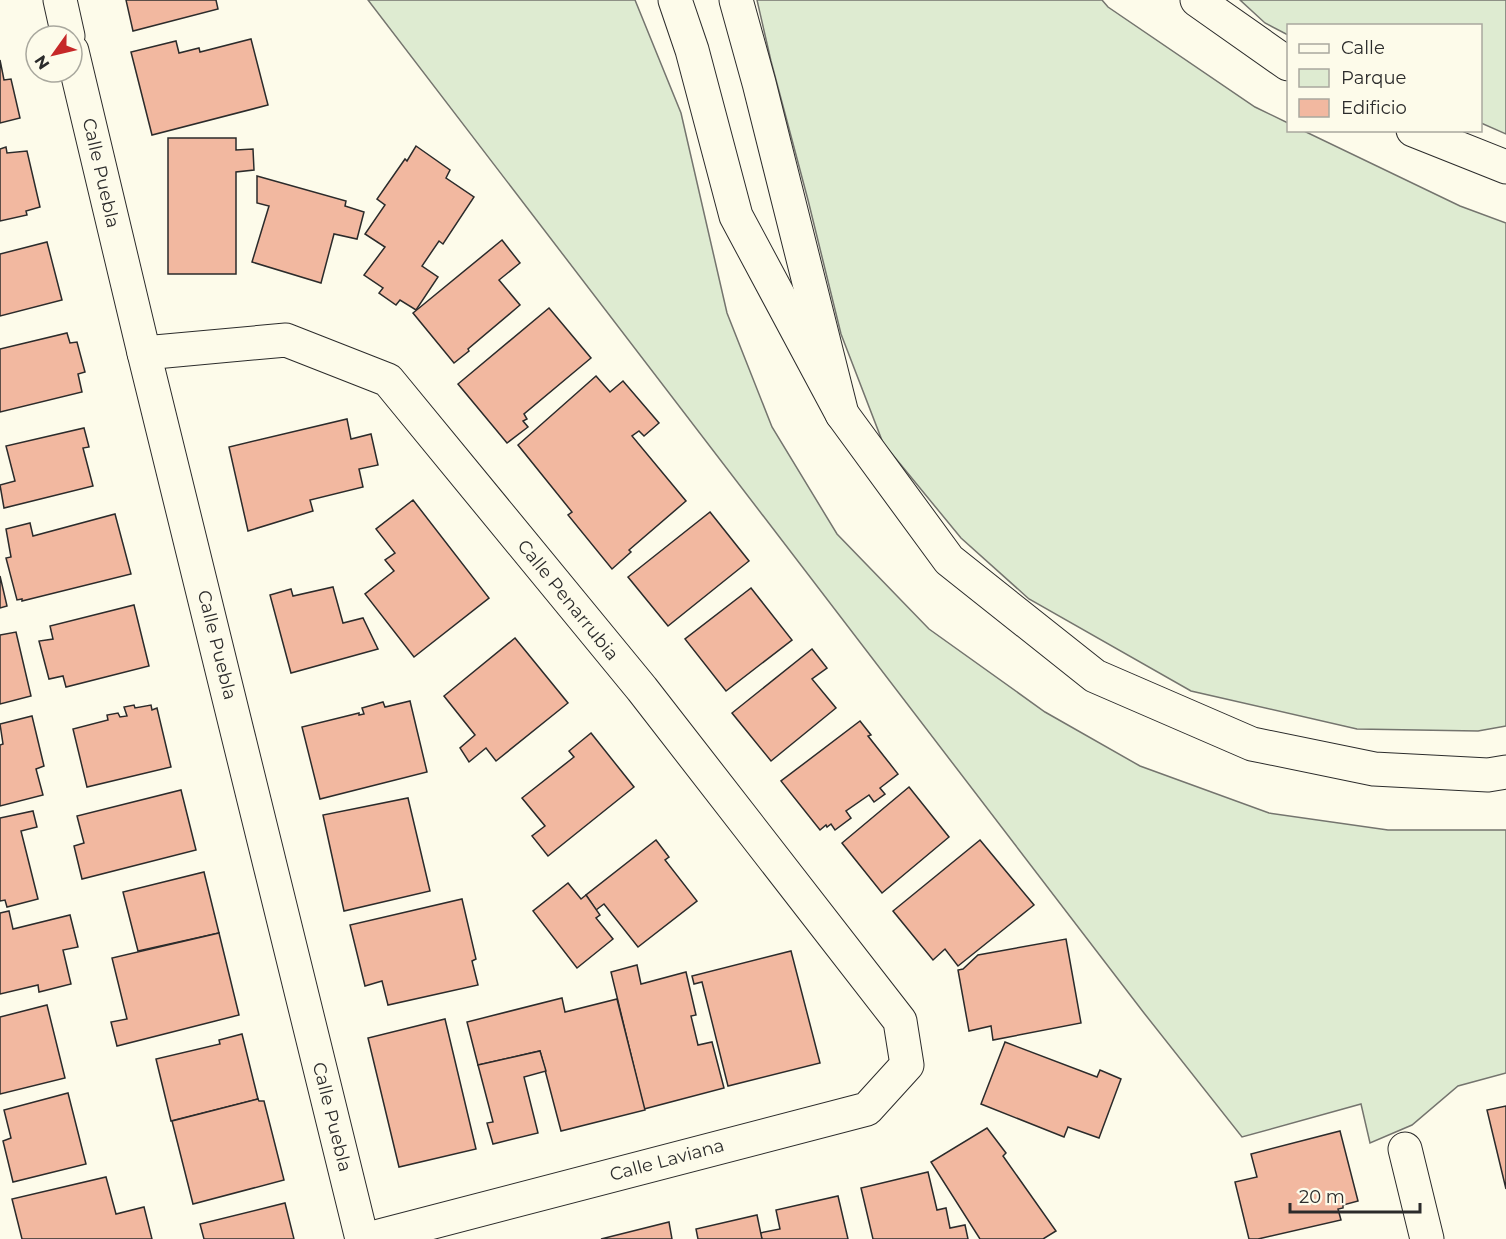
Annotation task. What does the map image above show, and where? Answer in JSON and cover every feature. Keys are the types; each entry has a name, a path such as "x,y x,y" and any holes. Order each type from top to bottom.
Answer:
{"main road":[{"path":"60,0 65,24"},
{"path":"675,0 692,50 736,216 842,414 949,560 1095,676 1252,744 1374,769 1488,775 1506,772"},
{"path":"736,0 842,414"},
{"path":"1197,0 1287,63"},
{"name":"Calle Puebla","path":"80,84 362,1239"},
{"path":"1418,132 1506,167"},
{"name":"Calle Penarrubia","path":"144,353 286,340 388,380 642,689 900,1021"},
{"name":"Calle Laviana","path":"368,1239 867,1109 907,1065 900,1021"},
{"path":"1405,1149 1427,1239"}],"green space":[{"path":"368,0 635,0 681,113 727,313 772,427 837,534 929,629 1045,712 1140,766 1269,813 1388,830 1506,830 1506,1073 1458,1086 1412,1125 1370,1143 1361,1104 1242,1137 1144,1013"},
{"path":"757,0 1102,0 1108,7 1255,107 1287,123 1287,132 1306,132 1460,206 1506,223 1506,726 1478,731 1357,729 1191,691 1029,599 961,538 883,443 841,334"},
{"path":"1240,0 1506,0 1506,134 1482,123 1482,24 1287,24 1287,34 1265,23"}],"building":[{"path":"126,0 216,0 218,9 133,31"},
{"path":"251,39 268,105 152,135 131,52 176,41 179,53 199,48 200,52"},
{"path":"0,60 4,80 11,79 20,118 0,123"},
{"path":"168,138 236,138 236,150 253,149 254,170 236,172 236,274 168,274"},
{"path":"416,146 450,170 446,178 474,197 443,244 439,241 422,266 438,277 416,310 400,300 396,305 379,293 383,288 364,275 385,247 365,234 385,205 377,199"},
{"path":"6,147 7,153 27,151 40,207 26,211 27,215 0,221 0,149"},
{"path":"257,176 346,201 345,206 364,212 357,239 334,234 321,283 252,262 269,206 257,203"},
{"path":"502,240 520,263 499,280 520,305 454,363 413,313"},
{"path":"47,242 62,300 0,316 0,254"},
{"path":"549,308 591,358 524,414 527,419 523,421 528,427 507,443 458,384"},
{"path":"67,333 70,343 77,342 85,372 78,374 82,392 0,412 0,349"},
{"path":"596,376 610,392 623,381 659,423 644,436 639,431 632,436 686,501 629,550 631,552 612,569 568,515 572,512 518,445"},
{"path":"347,419 351,439 371,434 378,465 359,469 363,487 310,500 313,511 248,531 229,447"},
{"path":"84,428 89,447 83,448 93,486 4,508 0,485 15,481 6,446"},
{"path":"413,500 489,598 414,657 365,594 394,571 385,560 395,553 376,529"},
{"path":"710,512 749,561 668,626 628,577"},
{"path":"115,514 131,574 22,601 22,599 17,600 6,558 11,557 6,529 30,523 33,536"},
{"path":"0,576 7,606 0,608"},
{"path":"333,587 343,623 363,618 378,649 291,673 270,595 291,589 293,596"},
{"path":"751,588 792,640 726,691 685,639"},
{"path":"134,605 149,666 66,687 63,676 49,679 39,641 53,639 50,626"},
{"path":"16,632 31,696 0,704 0,635"},
{"path":"515,638 568,703 496,761 486,748 469,762 460,748 475,735 444,696"},
{"path":"812,649 827,668 812,679 836,708 771,761 732,713"},
{"path":"410,701 427,772 320,799 302,727 359,713 359,715 364,714 362,708 383,702 385,707"},
{"path":"134,705 135,708 151,705 152,710 157,708 171,767 87,787 73,729 108,720 107,715 118,713 120,717 127,716 124,707"},
{"path":"32,716 44,766 36,769 43,795 0,806 0,745 3,744 0,724"},
{"path":"860,721 871,735 868,736 898,774 880,788 885,794 874,802 869,795 846,811 851,818 835,830 831,824 820,830 781,781"},
{"path":"591,733 634,787 548,856 532,836 545,826 522,798 574,757 569,751"},
{"path":"909,787 949,837 882,893 842,843"},
{"path":"181,790 196,850 82,879 74,846 84,843 77,816"},
{"path":"408,798 430,891 344,911 323,815"},
{"path":"33,811 37,827 21,831 38,899 7,907 5,900 0,901 0,818"},
{"path":"656,840 669,857 665,860 697,901 638,947 604,904 596,910 586,895"},
{"path":"980,840 1034,905 958,966 945,949 933,960 893,911"},
{"path":"204,872 219,933 138,951 123,892"},
{"path":"568,883 581,899 586,895 600,915 596,918 613,939 577,968 533,911"},
{"path":"462,899 476,959 472,961 478,985 388,1005 382,981 365,986 350,925"},
{"path":"9,911 13,929 70,915 78,947 63,950 71,984 39,992 38,985 0,994 0,913"},
{"path":"219,933 239,1015 117,1046 111,1022 127,1019 112,958"},
{"path":"1066,939 1081,1023 993,1040 991,1026 969,1031 958,970 963,969 978,955"},
{"path":"791,951 820,1063 728,1086 702,982 694,984 692,976"},
{"path":"637,965 641,984 686,972 696,1015 691,1016 698,1045 712,1042 724,1088 644,1109 611,972"},
{"path":"562,998 565,1012 617,999 645,1110 561,1131 540,1051 478,1065 467,1022"},
{"path":"47,1005 65,1078 0,1094 0,1017"},
{"path":"445,1019 476,1149 399,1167 368,1038"},
{"path":"242,1034 258,1099 171,1121 156,1059 220,1044 219,1040"},
{"path":"1005,1042 1097,1077 1100,1070 1121,1079 1099,1138 1068,1127 1064,1137 981,1104"},
{"path":"540,1051 546,1071 524,1077 538,1133 493,1144 487,1123 493,1122 478,1065"},
{"path":"68,1093 86,1164 13,1182 3,1141 11,1138 4,1110"},
{"path":"258,1099 264,1101 284,1180 193,1204 172,1121"},
{"path":"1506,1106 1506,1189 1487,1110"},
{"path":"987,1128 1006,1153 1003,1156 1056,1231 1043,1239 980,1239 931,1162"},
{"path":"1340,1131 1358,1201 1343,1205 1343,1208 1338,1209 1341,1220 1258,1239 1249,1239 1235,1182 1257,1177 1251,1154"},
{"path":"928,1172 937,1210 946,1208 950,1228 965,1225 968,1239 873,1239 861,1188"},
{"path":"106,1177 116,1214 144,1207 152,1239 22,1239 12,1199"},
{"path":"838,1196 848,1239 762,1239 760,1233 780,1229 776,1210"},
{"path":"285,1203 294,1239 204,1239 200,1224"},
{"path":"757,1215 762,1239 698,1239 696,1229"},
{"path":"669,1222 672,1239 601,1239"}]}
